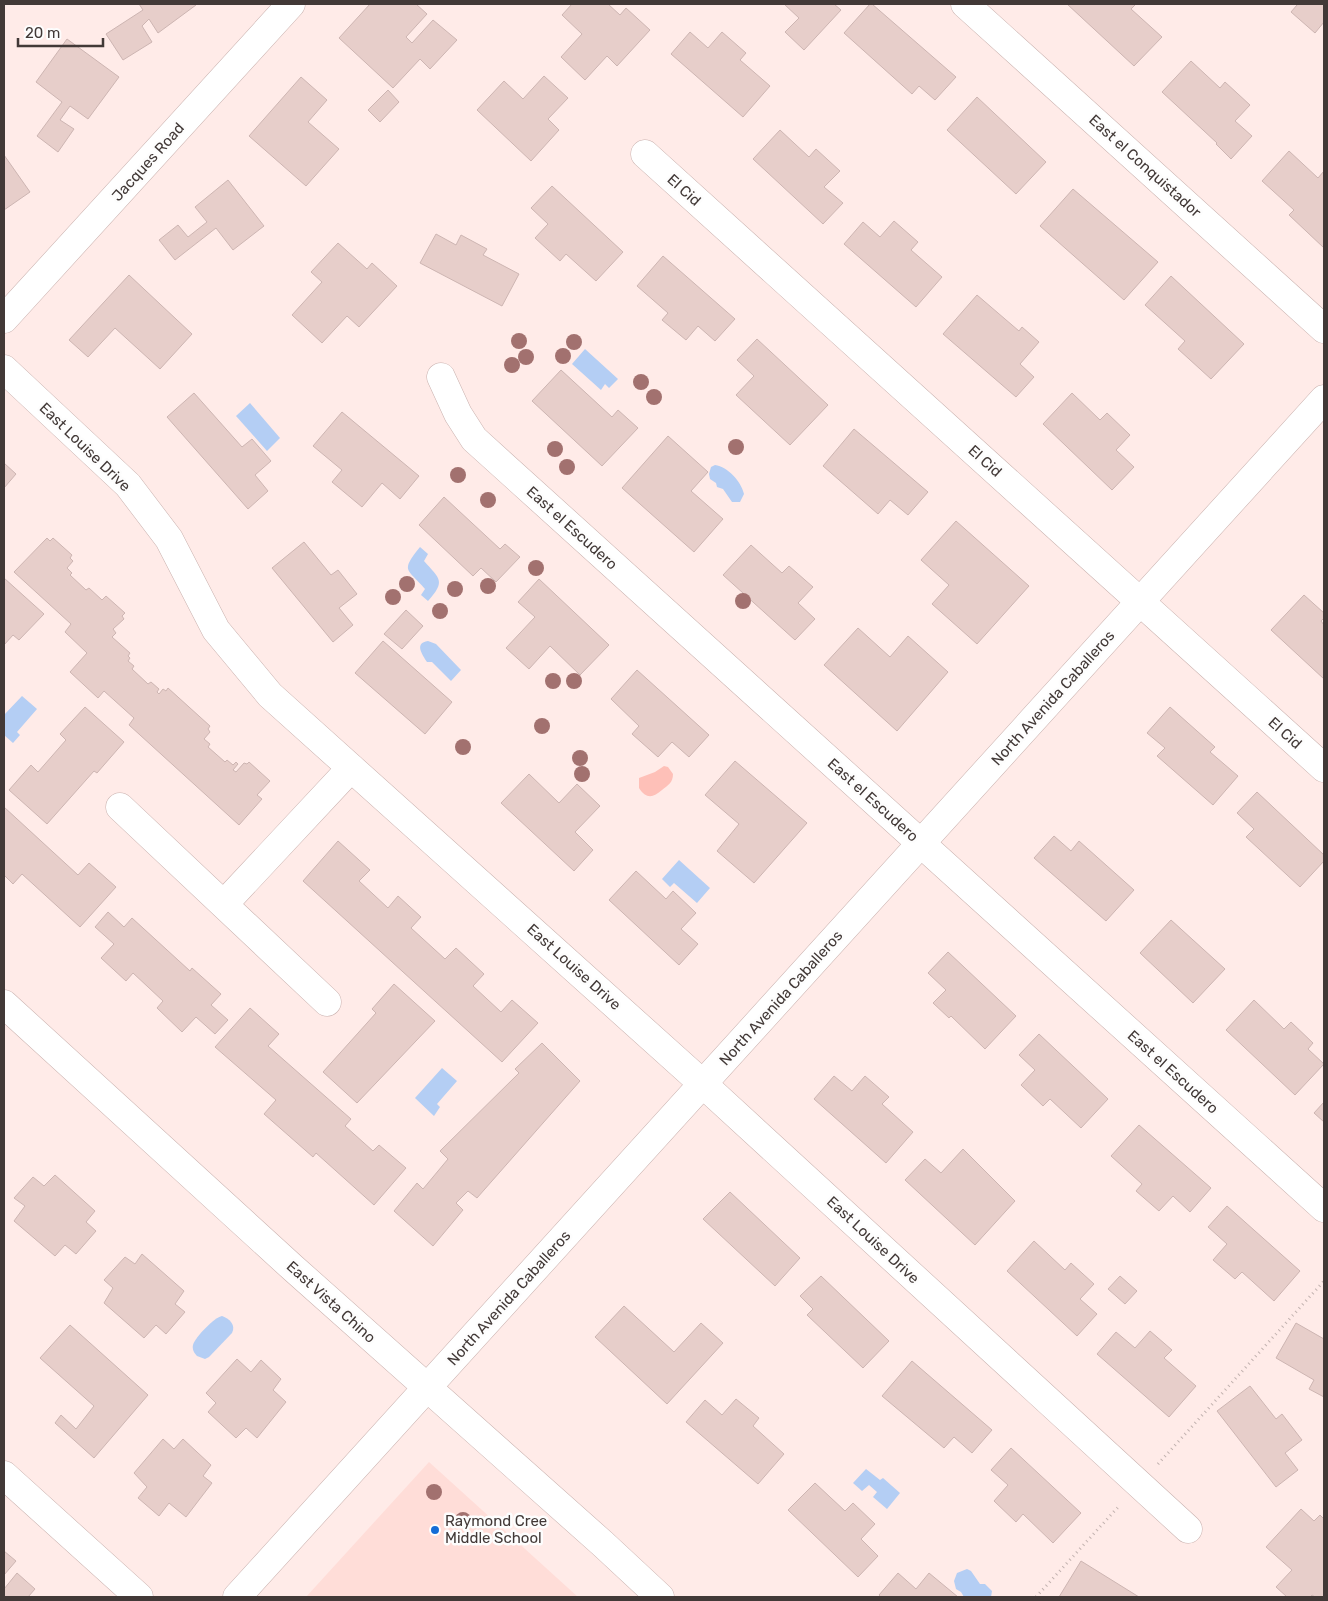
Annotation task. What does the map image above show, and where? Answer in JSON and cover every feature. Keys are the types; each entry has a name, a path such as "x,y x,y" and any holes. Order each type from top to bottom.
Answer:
{"street":[{"name":"Jacques Road","path":"4,319 292,4"},
{"name":"East el Conquistador","path":"965,4 1324,328"},
{"name":"El Cid","path":"645,154 1324,768"},
{"name":"East Louise Drive","path":"4,369 128,485 169,539 216,630 270,695 703,1084 1188,1529"},
{"name":"East el Escudero","path":"441,377 458,414 474,439 1324,1208"},
{"name":"North Avenida Caballeros","path":"237,1597 1324,399"},
{"path":"224,904 351,768"},
{"path":"120,807 327,1002"},
{"name":"East Vista Chino","path":"4,1004 279,1255 660,1597"},
{"path":"4,1475 139,1597"}],"path":[{"path":"1036,1597 1324,1281"}],"shaded area":[{"path":"664,766 668,767 673,774 671,782 656,795 647,796 639,788 639,778 655,772"},
{"name":"Raymond Cree Middle School","path":"429,1462 578,1597 306,1597"}],"water":[{"path":"585,349 618,379 609,388 605,384 601,390 572,364"},
{"path":"250,403 280,438 267,451 236,416"},
{"path":"715,465 725,469 737,480 744,494 740,502 732,502 723,489 717,487 716,483 710,479 711,467"},
{"path":"420,547 428,554 424,561 439,580 437,589 428,601 421,595 425,589 408,570 410,561"},
{"path":"428,641 436,644 461,670 451,681 432,662 427,662 423,656 420,646"},
{"path":"22,696 37,709 17,732 20,735 13,743 4,735 4,715"},
{"path":"679,860 710,888 697,903 674,883 670,887 662,879"},
{"path":"442,1068 457,1081 437,1104 440,1107 434,1116 415,1098"},
{"path":"222,1316 232,1323 232,1333 209,1357 205,1359 197,1356 193,1348 195,1341 210,1324"},
{"path":"866,1469 880,1480 883,1478 900,1493 887,1509 873,1497 877,1492 869,1485 862,1491 853,1483"},
{"path":"967,1569 971,1571 980,1584 985,1584 992,1591 991,1597 964,1597 956,1589 954,1581 957,1573"}],"building":[{"path":"139,4 196,5 158,33 149,19 142,26 152,42 123,60 106,34 143,10"},
{"path":"370,4 416,4 427,14 406,37 412,43 433,20 457,40 430,69 420,59 393,88 339,38"},
{"path":"572,4 608,4 620,15 626,8 650,30 617,66 607,56 585,80 561,57 582,34 562,15"},
{"path":"784,4 834,4 841,10 804,50 785,32 799,18"},
{"path":"870,4 956,77 935,100 919,86 912,94 844,33"},
{"path":"1067,4 1136,4 1131,9 1162,37 1134,66"},
{"path":"1295,4 1324,4 1324,22 1315,33 1291,12 1297,5"},
{"path":"690,32 708,48 722,32 746,53 740,60 770,86 743,117 671,54"},
{"path":"67,39 119,77 88,119 70,106 60,120 74,129 58,152 37,136 62,102 36,82"},
{"path":"1191,61 1220,88 1225,82 1250,105 1235,121 1252,136 1231,159 1217,143 1162,92"},
{"path":"544,76 568,98 548,119 559,130 531,161 477,110 504,81 523,99"},
{"path":"301,77 327,100 308,122 339,149 306,186 249,136"},
{"path":"388,90 399,102 380,122 368,110"},
{"path":"977,97 1046,162 1016,194 947,130"},
{"path":"780,130 809,157 816,149 840,171 824,187 843,203 823,224 753,159"},
{"path":"1289,151 1318,178 1324,171 1324,248 1289,215 1294,210 1262,181"},
{"path":"4,155 30,192 4,210"},
{"path":"228,180 264,226 233,250 216,228 175,260 159,240 178,225 188,237 207,222 195,207"},
{"path":"552,186 623,252 596,281 566,254 560,261 535,238 548,224 531,208"},
{"path":"1073,189 1158,262 1124,300 1040,226"},
{"path":"894,221 918,242 911,250 942,277 916,307 844,244 863,222 880,237"},
{"path":"436,234 456,245 461,235 487,249 483,255 519,274 502,306 420,263"},
{"path":"338,243 367,269 372,263 397,286 359,327 347,316 322,343 292,315 322,282 311,272"},
{"path":"663,256 735,319 715,341 698,326 686,340 662,320 668,313 637,286"},
{"path":"129,275 192,334 160,369 115,328 88,357 69,340"},
{"path":"1171,276 1244,344 1211,379 1178,349 1185,341 1145,305"},
{"path":"977,295 1019,331 1022,327 1039,342 1020,364 1034,377 1016,397 943,334"},
{"path":"757,339 828,405 790,445 736,395 754,376 737,360"},
{"path":"561,370 612,417 618,410 638,428 602,466 532,401"},
{"path":"194,393 242,447 252,439 271,461 255,475 268,491 248,509 167,417"},
{"path":"1072,393 1100,420 1107,413 1130,435 1116,450 1134,467 1112,490 1043,424"},
{"path":"342,412 419,476 400,499 382,483 362,507 332,482 342,470 313,446"},
{"path":"854,429 928,492 908,515 890,500 878,514 823,466"},
{"path":"668,436 708,472 691,491 723,519 694,552 622,488"},
{"path":"4,463 16,474 4,488"},
{"path":"444,497 500,549 505,544 520,557 496,582 481,568 473,576 419,525"},
{"path":"956,521 1029,586 977,644 932,604 949,585 921,560"},
{"path":"47,538 50,541 53,538 72,555 70,558 73,561 67,568 72,573 70,575 86,590 89,588 102,600 106,596 125,613 122,616 124,619 113,629 116,633 112,637 130,653 128,661 134,666 132,669 148,684 151,682 159,689 157,692 159,694 163,689 166,691 168,688 210,726 208,729 210,732 204,739 210,744 208,747 225,762 227,760 233,765 236,762 238,764 233,770 236,772 244,763 247,764 249,762 270,781 257,795 262,799 239,825 129,725 134,718 104,691 98,698 70,672 87,653 65,632 71,624 14,572"},
{"path":"304,542 331,575 338,570 357,594 339,608 353,625 333,642 272,568"},
{"path":"751,545 782,573 789,566 813,587 798,603 815,619 795,640 723,575"},
{"path":"4,578 44,614 19,640 13,635 4,645"},
{"path":"539,579 609,645 580,675 550,646 529,669 506,648 535,617 518,602"},
{"path":"1304,595 1324,613 1324,618 1321,621 1324,625 1324,679 1271,630"},
{"path":"406,610 423,626 402,649 384,634"},
{"path":"858,628 890,657 908,636 948,672 897,731 824,665"},
{"path":"383,641 452,702 425,734 355,673"},
{"path":"637,670 709,735 689,757 672,742 658,757 632,734 639,726 611,699"},
{"path":"85,707 124,742 97,773 94,771 47,824 9,790 31,765 38,772 66,740 60,734"},
{"path":"1170,707 1215,747 1210,752 1238,776 1213,805 1157,756 1165,748 1147,733"},
{"path":"735,761 807,823 754,883 717,851 739,824 705,795"},
{"path":"529,774 559,803 577,784 600,806 575,832 593,850 574,871 501,803"},
{"path":"1257,792 1324,855 1324,861 1300,887 1246,837 1254,829 1237,813"},
{"path":"4,807 78,875 89,863 116,887 80,927 22,874 13,884 4,875"},
{"path":"1054,836 1071,851 1079,841 1134,890 1106,921 1034,858"},
{"path":"338,841 370,870 359,881 388,908 398,896 421,917 411,928 445,959 456,948 484,974 473,986 501,1012 512,1000 538,1023 502,1062 303,881"},
{"path":"636,871 666,899 673,891 696,913 681,929 698,944 679,965 609,900"},
{"path":"108,912 124,927 132,918 190,971 192,968 221,994 211,1005 228,1020 215,1034 196,1017 182,1032 157,1008 163,1001 133,973 126,981 101,958 114,944 95,927"},
{"path":"1171,920 1225,969 1193,1003 1140,953"},
{"path":"948,952 1016,1016 985,1049 951,1016 949,1018 933,1003 946,990 928,973"},
{"path":"394,984 435,1021 357,1103 323,1072 376,1013 372,1009"},
{"path":"1254,1000 1284,1029 1291,1022 1313,1043 1308,1049 1324,1064 1295,1095 1226,1030"},
{"path":"250,1008 279,1034 268,1046 351,1119 345,1126 373,1151 379,1145 406,1168 374,1205 316,1153 313,1157 264,1114 276,1100 215,1047"},
{"path":"1039,1034 1108,1099 1081,1128 1050,1099 1043,1106 1021,1085 1035,1070 1019,1055"},
{"path":"542,1043 580,1081 477,1198 468,1191 456,1203 463,1210 433,1246 394,1211 417,1183 423,1189 448,1159 440,1151 519,1073 515,1069"},
{"path":"834,1076 852,1091 865,1076 889,1097 882,1104 913,1132 886,1163 814,1099"},
{"path":"1324,1102 1324,1122 1314,1113"},
{"path":"1139,1125 1211,1188 1190,1212 1173,1196 1159,1211 1136,1191 1142,1184 1111,1156"},
{"path":"963,1149 1015,1201 975,1245 905,1180 925,1159 941,1173"},
{"path":"55,1175 95,1211 86,1222 96,1231 76,1254 65,1245 55,1256 14,1221 25,1206 14,1198 33,1177 44,1186"},
{"path":"730,1192 800,1258 775,1286 703,1219"},
{"path":"1227,1206 1300,1271 1274,1301 1242,1272 1235,1279 1213,1260 1227,1244 1208,1227"},
{"path":"1034,1241 1065,1270 1071,1263 1094,1284 1080,1299 1097,1314 1077,1336 1007,1271"},
{"path":"142,1254 184,1291 175,1304 185,1312 166,1334 156,1325 144,1338 104,1303 113,1288 104,1280 125,1257 135,1264"},
{"path":"821,1276 889,1341 863,1368 807,1315 813,1309 800,1296"},
{"path":"1120,1276 1137,1291 1125,1304 1108,1289"},
{"path":"624,1306 674,1352 701,1323 723,1343 667,1404 595,1337"},
{"path":"1296,1323 1324,1339 1324,1397 1309,1389 1314,1380 1276,1358"},
{"path":"70,1325 148,1395 94,1458 55,1423 61,1415 76,1429 94,1406 40,1358"},
{"path":"1150,1331 1172,1350 1164,1358 1196,1386 1169,1417 1097,1354 1116,1332 1135,1348"},
{"path":"237,1359 251,1372 261,1360 281,1379 273,1390 286,1402 257,1438 246,1428 236,1438 208,1412 216,1403 206,1393"},
{"path":"912,1361 992,1430 972,1453 954,1437 944,1448 882,1396"},
{"path":"1250,1386 1276,1419 1282,1414 1302,1440 1285,1453 1298,1470 1276,1487 1217,1411"},
{"path":"736,1399 759,1418 753,1426 784,1454 758,1484 686,1422 705,1400 722,1415"},
{"path":"163,1439 174,1449 183,1439 211,1465 203,1476 212,1483 186,1517 169,1503 159,1516 138,1498 147,1487 134,1473"},
{"path":"1011,1448 1081,1513 1053,1543 1023,1514 1016,1522 994,1501 1008,1485 991,1470"},
{"path":"815,1483 845,1511 853,1503 875,1524 861,1539 878,1556 858,1577 788,1510"},
{"path":"1301,1509 1314,1521 1320,1515 1324,1519 1324,1597 1312,1595 1310,1597 1287,1597 1276,1587 1292,1570 1266,1547"},
{"path":"4,1551 16,1561 4,1575"},
{"path":"1081,1561 1139,1597 1059,1597"},
{"path":"17,1573 35,1589 28,1597 4,1597 4,1589"},
{"path":"898,1573 916,1589 929,1573 958,1597 881,1597 879,1595"}],"place":[{"name":"Raymond Cree Middle School","path":"435,1530"}]}
